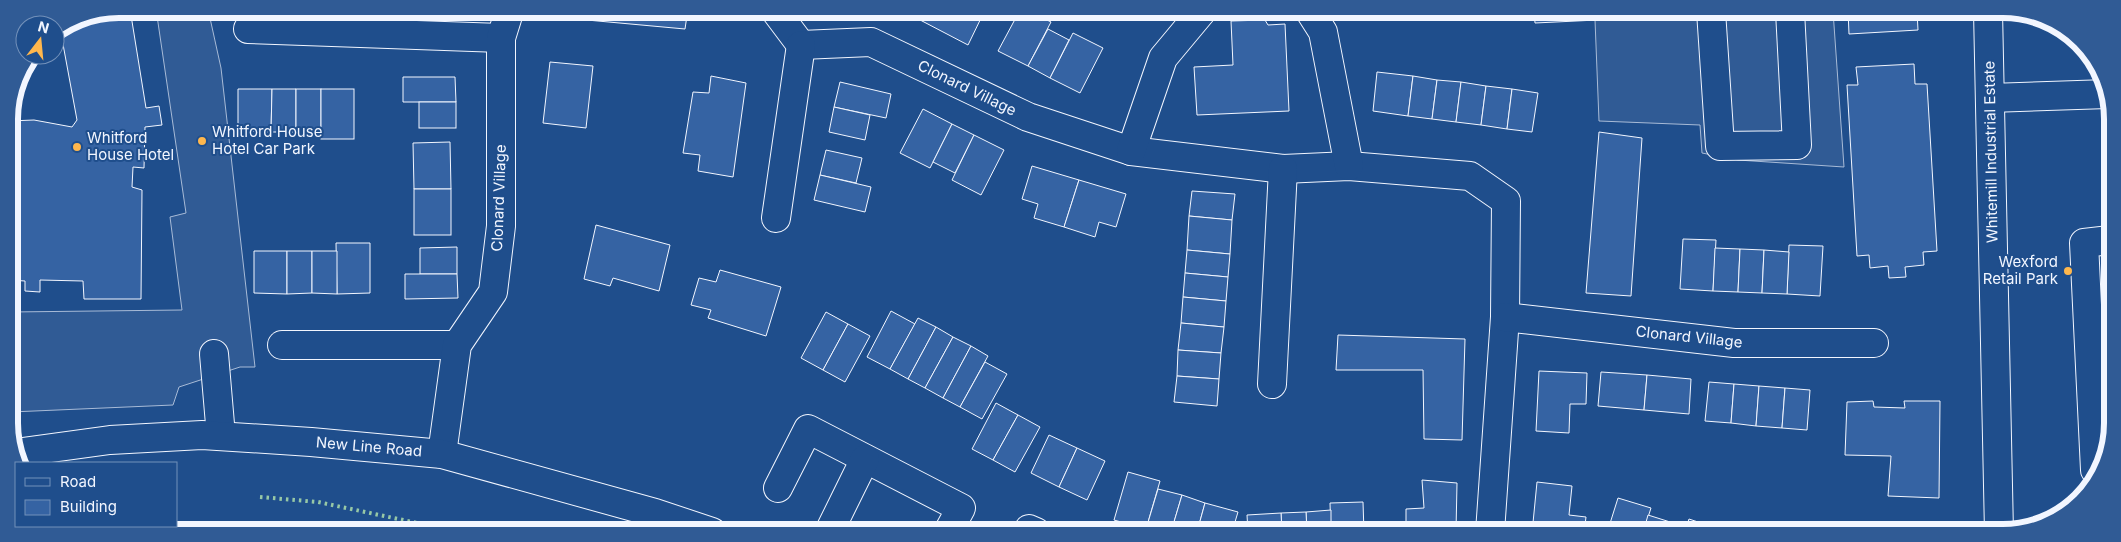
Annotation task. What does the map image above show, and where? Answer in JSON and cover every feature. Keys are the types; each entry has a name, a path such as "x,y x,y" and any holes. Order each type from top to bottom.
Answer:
{"street":[{"name":"Clonard Village","path":"442,454 457,346 493,292 501,226 501,38 507,18"},
{"path":"776,218 801,45 780,18"},
{"path":"1131,151 1163,58 1196,18"},
{"path":"1314,18 1324,32 1349,166"},
{"path":"1711,18 1720,146 1798,145 1790,18"},
{"name":"Whitemill Industrial Estate","path":"1988,18 1999,524"},
{"path":"248,29 501,38"},
{"name":"Clonard Village","path":"801,45 871,42 1028,117 1131,151 1283,169 1349,166 1470,176 1506,201 1505,317 1491,524"},
{"path":"1990,98 2101,94"},
{"path":"1272,384 1283,169"},
{"path":"2095,464 2084,243 2103,241"},
{"name":"Clonard Village","path":"1505,317 1734,343 1874,343"},
{"path":"282,345 457,346"},
{"path":"214,354 221,436"},
{"path":"778,488 808,429 961,508 952,524"},
{"name":"New Line Road","path":"22,452 110,440 221,436 442,454 626,504 687,524"},
{"path":"833,524 865,459"}],"shaded area":[{"name":"Whitford House Hotel Car Park","path":"157,18 210,18 221,68 255,367 240,367 179,387 173,405 18,412 18,312 182,310 170,217 186,213"},
{"path":"1615,18 1833,18 1844,167 1738,160 1702,153 1700,125 1599,121 1595,20"}],"building":[{"name":"Whitford House Hotel","path":"131,18 146,108 159,106 162,125 145,127 144,168 133,167 132,187 142,190 141,299 84,299 83,281 40,280 40,292 25,291 25,281 18,281 18,121 34,120 72,127 77,120 65,55 65,33 99,19"},
{"path":"565,18 687,18 685,29"},
{"path":"916,18 981,18 968,45"},
{"path":"1016,18 1043,18 1051,22 1028,66 998,51"},
{"path":"1535,18 1597,18 1597,20 1535,23"},
{"path":"1848,18 1917,18 1918,30 1849,34"},
{"path":"1265,20 1268,25 1285,24 1289,111 1197,115 1194,67 1233,65 1231,21"},
{"path":"1048,29 1069,40 1050,78 1028,66"},
{"path":"1073,33 1103,48 1080,93 1050,78"},
{"path":"550,62 593,66 586,128 543,123"},
{"path":"1914,64 1915,84 1927,84 1937,251 1923,252 1924,265 1905,267 1906,277 1889,278 1888,266 1870,268 1869,255 1857,256 1847,85 1858,85 1856,67"},
{"path":"1377,72 1413,76 1408,116 1373,111"},
{"path":"711,76 746,83 733,177 698,171 700,155 683,153 693,92 709,93"},
{"path":"1413,76 1437,80 1432,119 1408,116"},
{"path":"403,77 455,77 456,102 403,102"},
{"path":"1437,80 1461,82 1456,122 1432,119"},
{"path":"840,82 891,94 886,118 834,107"},
{"path":"1461,82 1486,86 1481,125 1456,122"},
{"path":"1486,86 1512,89 1507,129 1481,125"},
{"path":"238,89 272,89 271,132 238,131"},
{"path":"272,89 296,89 296,132 271,132"},
{"path":"296,89 321,89 321,132 296,132"},
{"path":"321,89 354,89 354,139 321,139"},
{"path":"1512,89 1538,93 1532,132 1507,129"},
{"path":"419,102 456,102 456,128 419,128"},
{"path":"834,107 870,115 865,140 829,132"},
{"path":"923,109 952,124 930,168 900,153"},
{"path":"952,124 974,135 955,173 933,162"},
{"path":"1599,132 1642,138 1631,296 1586,293"},
{"path":"974,135 1004,150 981,195 952,180"},
{"path":"450,142 451,189 414,189 413,143"},
{"path":"826,150 862,158 856,183 820,175"},
{"path":"1032,166 1079,180 1064,227 1034,218 1038,204 1022,199"},
{"path":"820,175 871,187 865,212 814,200"},
{"path":"1079,180 1126,194 1116,227 1099,222 1095,237 1064,227"},
{"path":"414,189 451,189 451,235 414,235"},
{"path":"1192,191 1235,194 1232,220 1189,216"},
{"path":"1189,216 1232,220 1230,254 1187,250"},
{"path":"596,225 670,245 659,291 613,278 610,286 584,279"},
{"path":"1683,239 1716,240 1713,291 1680,289"},
{"path":"336,243 370,243 370,293 337,294"},
{"path":"1789,245 1823,246 1820,296 1787,294"},
{"path":"457,247 457,274 420,274 420,248"},
{"path":"1715,248 1740,249 1738,292 1713,291"},
{"path":"1740,249 1764,250 1762,293 1738,292"},
{"path":"1187,250 1230,254 1228,277 1185,273"},
{"path":"1764,250 1789,252 1787,294 1762,293"},
{"path":"254,251 287,251 287,294 254,293"},
{"path":"287,251 312,251 312,293 287,294"},
{"path":"312,251 337,251 337,294 312,293"},
{"path":"720,270 781,287 766,336 708,318 711,310 691,305 699,278 716,282"},
{"path":"1185,273 1228,277 1226,301 1183,297"},
{"path":"405,274 457,274 458,298 405,299"},
{"path":"1183,297 1226,301 1224,327 1181,323"},
{"path":"891,311 915,324 890,369 867,357"},
{"path":"826,312 848,324 823,370 801,358"},
{"path":"918,318 936,327 908,379 890,369"},
{"path":"1181,323 1224,327 1221,353 1178,350"},
{"path":"848,324 870,336 845,382 823,370"},
{"path":"936,327 953,337 925,388 908,379"},
{"path":"1338,335 1465,339 1462,440 1424,439 1423,370 1336,370"},
{"path":"953,337 971,346 943,398 925,388"},
{"path":"971,346 988,356 960,407 943,398"},
{"path":"1178,350 1221,353 1219,379 1177,376"},
{"path":"985,362 1007,374 982,419 960,407"},
{"path":"1539,371 1587,373 1586,404 1570,404 1569,433 1536,431"},
{"path":"1601,372 1647,375 1644,410 1598,406"},
{"path":"1647,375 1691,379 1689,414 1644,410"},
{"path":"1177,376 1219,379 1217,406 1174,402"},
{"path":"1709,382 1734,384 1731,423 1705,421"},
{"path":"1734,384 1759,386 1756,426 1731,423"},
{"path":"1759,386 1785,388 1782,428 1756,426"},
{"path":"1785,388 1810,390 1807,430 1782,428"},
{"path":"1873,401 1874,407 1905,408 1904,401 1940,401 1939,498 1888,496 1891,456 1845,455 1847,402"},
{"path":"996,403 1018,415 993,460 972,449"},
{"path":"1018,415 1040,427 1015,472 993,460"},
{"path":"1049,435 1077,448 1059,487 1031,473"},
{"path":"1077,448 1105,461 1087,500 1059,487"},
{"path":"1128,472 1160,481 1147,524 1128,524 1114,520"},
{"path":"1422,480 1457,483 1456,524 1406,524 1406,509 1424,508"},
{"path":"1537,482 1572,486 1569,515 1586,517 1585,524 1533,524"},
{"path":"1158,489 1182,495 1173,524 1148,524"},
{"path":"1182,495 1205,503 1199,524 1173,524"},
{"path":"1618,498 1651,508 1646,524 1610,524"},
{"path":"1363,502 1364,524 1331,524 1330,503"},
{"path":"1205,503 1238,512 1234,524 1199,524"},
{"path":"1331,510 1331,524 1307,524 1306,512"},
{"path":"1306,512 1307,524 1282,524 1281,513"},
{"path":"1281,513 1282,524 1248,524 1247,515"},
{"path":"1648,515 1676,524 1646,524"},
{"path":"1689,519 1704,524 1687,524"}],"hedge":[{"path":"260,497 318,502 422,524"}],"place":[{"name":"Whitford House Hotel Car Park","path":"202,141"},
{"name":"Whitford House Hotel","path":"77,147"},
{"name":"Wexford Retail Park","path":"2068,271"}]}
